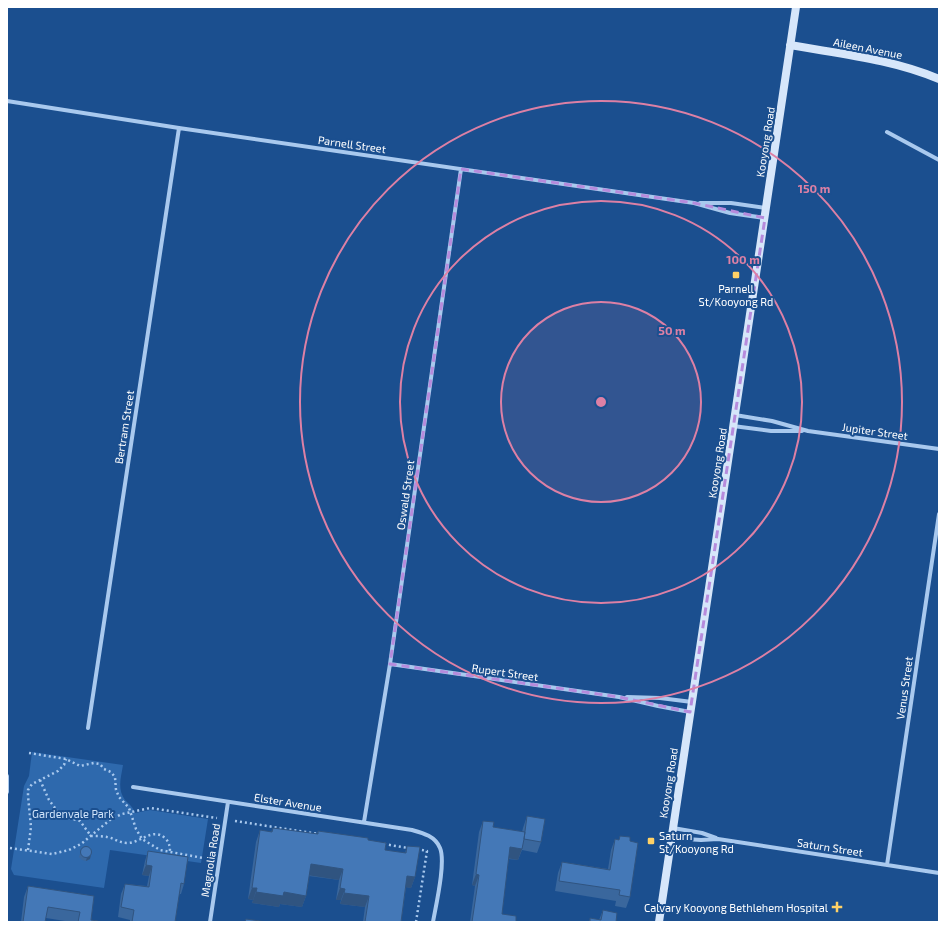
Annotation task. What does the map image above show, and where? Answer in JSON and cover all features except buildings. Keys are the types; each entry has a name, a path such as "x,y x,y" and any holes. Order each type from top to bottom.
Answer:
{"street":[{"name":"Kooyong Road","path":"659,922 796,7"},
{"name":"Aileen Avenue","path":"790,45 911,68 939,79"},
{"name":"Parnell Street","path":"7,101 179,128 694,203 730,213 764,218"},
{"name":"Bertram Street","path":"88,728 179,128"},
{"path":"887,132 939,160"},
{"name":"Oswald Street","path":"364,822 390,664 461,169"},
{"name":"Parnell Street","path":"694,203 731,203 766,208"},
{"name":"Jupiter Street","path":"735,415 772,421 808,430 939,449"},
{"name":"Jupiter Street","path":"733,426 771,431 808,430"},
{"name":"Venus Street","path":"887,865 939,514"},
{"name":"Rupert Street","path":"390,664 619,697 690,712"},
{"name":"Rupert Street","path":"619,697 660,698 692,702"},
{"path":"7,776 7,792"},
{"name":"Elster Avenue","path":"132,787 364,822 424,833 432,837 440,847 442,858 433,922"},
{"name":"Magnolia Road","path":"210,922 228,802"},
{"name":"Saturn Street","path":"673,828 702,833 718,839 939,873"},
{"name":"Saturn Street","path":"671,838 701,840 718,839"}],"path":[{"path":"29,753 66,759 80,766 94,763 100,764 115,777 116,790 119,797 129,808 136,829 142,839 160,850 203,858"},
{"path":"28,850 32,823 28,790 32,784 58,771 64,765 66,759"},
{"path":"40,780 50,800 61,816 80,821 91,836"},
{"path":"10,848 52,854 69,850 81,844 111,819 131,812 150,808 217,818"},
{"path":"235,821 320,834"},
{"path":"91,836 106,836 118,842 127,843 154,834 162,835 170,846 170,852"},
{"path":"380,844 427,851 416,922"}],"highlighted area":[{"path":"461,169 694,203 765,218 690,712 619,697 390,664"}],"green space":[{"name":"Gardenvale Park","path":"32,752 123,765 120,783 121,792 135,813 150,810 208,819 201,863 110,850 104,888 14,875 11,869 24,786 29,776"}],"place":[{"name":"Parnell St/Kooyong Rd","path":"736,275"},
{"name":"Saturn St/Kooyong Rd","path":"651,841"},
{"name":"Calvary Kooyong Bethlehem Hospital","path":"837,907"}]}
